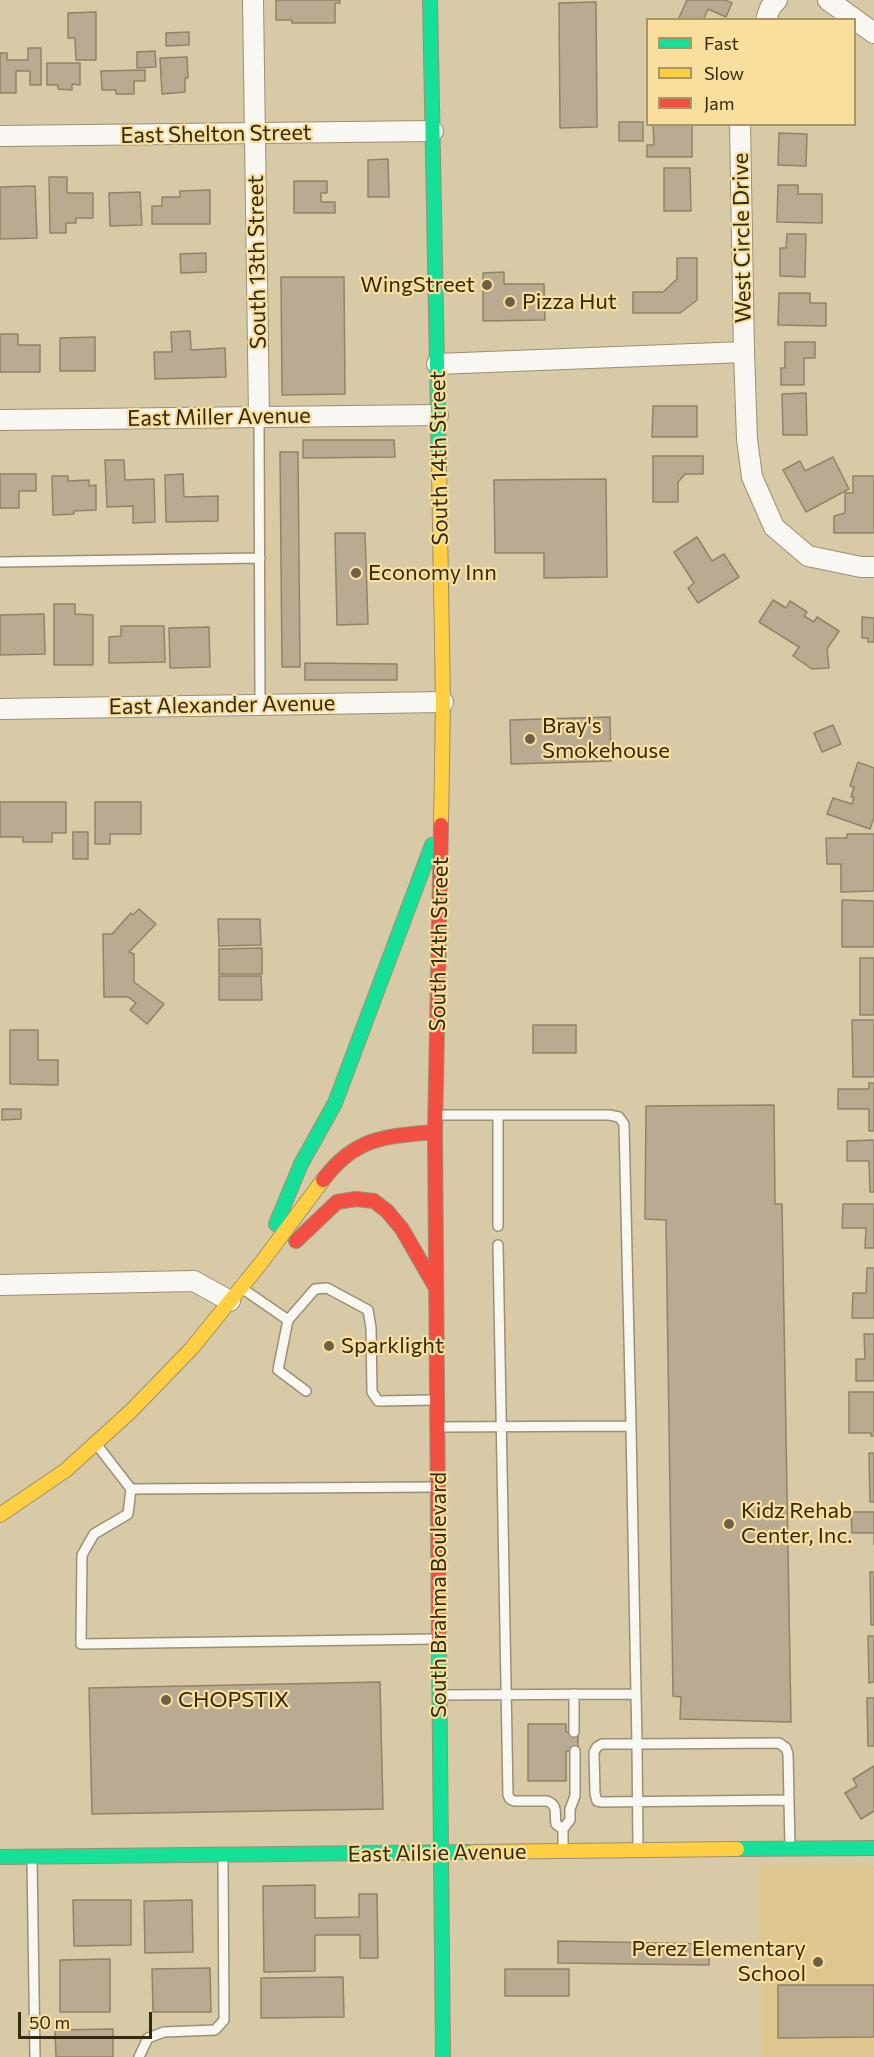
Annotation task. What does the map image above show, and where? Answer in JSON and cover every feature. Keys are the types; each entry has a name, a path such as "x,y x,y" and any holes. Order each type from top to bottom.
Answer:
{"main road":[{"name":"South 14th Street","path":"430,0 443,702 435,1132"},
{"path":"261,1263 301,1164 335,1103 441,822"},
{"path":"0,1515 66,1470 131,1411 192,1348 261,1263 329,1172 354,1149 386,1136 435,1132"},
{"name":"South Brahma Boulevard","path":"435,1132 443,2057"},
{"path":"261,1263 291,1247 338,1202 357,1199 374,1201 387,1211 402,1229 436,1288"},
{"name":"East Ailsie Avenue","path":"0,1857 874,1848"}],"street":[{"name":"South 13th Street","path":"253,0 259,417"},
{"path":"767,18 770,8 777,0"},
{"path":"828,0 853,18"},
{"path":"856,20 874,33"},
{"name":"West Circle Drive","path":"740,126 744,352 747,439 752,477 774,527 808,556 861,567 874,567"},
{"name":"East Shelton Street","path":"0,136 433,131"},
{"path":"437,364 744,352"},
{"name":"East Miller Avenue","path":"0,420 438,415"},
{"name":"East Alexander Avenue","path":"0,709 443,702"},
{"path":"0,1285 194,1281 236,1294"}],"lane":[{"path":"259,417 260,705"},
{"path":"0,562 260,558"},
{"path":"435,1115 609,1115 619,1117 624,1124 638,1851"},
{"path":"498,1116 498,1227"},
{"path":"498,1245 508,1795 514,1801 552,1803 555,1807 556,1824 563,1829"},
{"path":"306,1391 278,1370 288,1320 315,1289 327,1288 368,1310 371,1328 372,1392 378,1401 437,1400"},
{"path":"236,1294 288,1320"},
{"path":"438,1427 630,1426"},
{"path":"96,1443 131,1489 128,1514 94,1534 82,1555 81,1644 439,1639"},
{"path":"131,1489 438,1487"},
{"path":"574,1694 574,1732"},
{"path":"439,1695 636,1694"},
{"path":"789,1800 602,1803 597,1801 595,1794 594,1752 602,1744 779,1743 786,1748 788,1754 789,1800 790,1849"},
{"path":"564,1851 563,1829 570,1820 570,1809 575,1796 575,1751"},
{"path":"139,2057 148,2038 164,2032 215,2030 224,2020 223,1855"},
{"path":"32,1857 35,2057"}],"shaded area":[{"name":"Perez Elementary School","path":"874,1865 874,2057 763,2057 759,1866"}],"building":[{"path":"276,0 340,0 340,3 335,3 335,23 292,23 292,20 276,20"},
{"path":"687,0 725,0 732,3 726,17 708,9 704,18 679,18"},
{"path":"596,2 597,127 560,128 559,3"},
{"path":"96,12 96,60 76,60 75,38 68,38 68,13"},
{"path":"189,32 189,45 166,46 166,33"},
{"path":"28,48 41,48 41,85 30,85 30,71 16,71 16,93 0,93 0,53 7,53 7,60 28,60"},
{"path":"155,51 156,67 137,68 137,52"},
{"path":"187,57 188,78 185,78 185,92 162,94 160,58"},
{"path":"47,63 80,63 80,85 72,84 72,90 58,89 58,85 47,85"},
{"path":"145,70 145,81 134,81 134,94 116,94 116,90 102,90 101,71"},
{"path":"619,122 643,122 643,141 619,141"},
{"path":"653,126 692,126 692,157 647,157 647,145 654,145"},
{"path":"779,133 807,134 806,166 778,165"},
{"path":"388,159 389,197 368,197 368,160"},
{"path":"664,168 690,168 691,211 664,211"},
{"path":"49,177 67,177 67,193 93,193 93,218 76,218 76,223 66,223 66,233 50,233"},
{"path":"294,181 327,181 327,193 321,193 321,202 335,202 335,213 294,213"},
{"path":"778,185 798,185 798,194 822,194 822,223 777,222"},
{"path":"35,186 37,238 0,239 0,187"},
{"path":"210,190 210,224 152,224 152,206 162,206 162,197 180,197 180,191"},
{"path":"140,192 142,225 110,226 109,193"},
{"path":"787,234 806,234 805,277 780,276 780,248 786,248"},
{"path":"206,253 206,272 181,273 180,254"},
{"path":"677,258 697,258 697,300 680,313 633,313 633,292 663,292 677,279"},
{"path":"504,272 504,284 544,284 545,320 483,321 483,273"},
{"path":"281,277 344,277 345,394 282,395"},
{"path":"779,293 810,293 810,303 826,303 826,326 778,325"},
{"path":"190,331 191,350 225,348 226,377 155,379 154,352 172,352 171,332"},
{"path":"0,334 18,334 18,345 40,345 40,372 0,372"},
{"path":"95,337 95,371 60,371 60,338"},
{"path":"785,342 815,342 815,358 804,358 804,385 781,385 781,368 785,368"},
{"path":"806,393 807,435 783,435 782,394"},
{"path":"653,406 697,406 697,437 652,437"},
{"path":"303,440 394,440 395,457 303,458"},
{"path":"280,452 298,452 300,667 282,667"},
{"path":"653,456 703,456 703,474 685,474 678,482 678,502 653,502"},
{"path":"833,457 849,489 806,512 783,470 800,461 805,471"},
{"path":"105,460 124,460 125,480 154,479 155,522 133,523 133,506 107,507"},
{"path":"0,474 36,474 36,491 19,491 19,508 0,508"},
{"path":"183,474 184,497 218,496 218,521 166,522 165,475"},
{"path":"52,476 68,476 68,481 89,480 89,486 96,485 96,510 53,515"},
{"path":"853,476 874,476 874,533 834,533 834,516 845,513 845,493 853,493"},
{"path":"606,479 607,577 544,578 544,553 495,553 494,480"},
{"path":"335,533 365,533 368,624 337,625"},
{"path":"697,537 712,561 724,554 739,577 698,603 688,588 694,583 674,552"},
{"path":"773,600 786,608 790,601 807,612 804,616 814,622 817,617 839,631 827,649 829,668 812,669 793,656 799,647 759,622"},
{"path":"54,604 75,604 75,614 93,615 93,665 54,665"},
{"path":"44,614 45,654 0,655 0,615"},
{"path":"862,617 874,618 874,642 868,642 868,638 862,638"},
{"path":"121,626 164,626 165,662 109,663 109,637 121,636"},
{"path":"209,627 210,667 170,668 169,628"},
{"path":"305,663 397,664 397,680 305,680"},
{"path":"610,717 611,761 511,764 510,720"},
{"path":"833,725 841,744 822,752 814,733"},
{"path":"858,762 874,768 874,817 870,829 827,814 833,798 852,804 854,797 851,797 854,787 850,786"},
{"path":"0,802 66,802 66,833 52,833 52,842 23,842 23,837 0,837"},
{"path":"95,802 141,802 141,834 110,834 110,844 95,844"},
{"path":"73,832 88,832 88,859 73,859"},
{"path":"847,834 874,834 874,891 841,892 841,864 827,864 826,838 847,838"},
{"path":"842,900 874,901 874,947 842,947"},
{"path":"139,909 156,924 129,952 134,954 134,982 164,1004 147,1024 130,1010 136,1003 128,997 104,997 103,934 112,934 131,913 133,915"},
{"path":"218,919 260,919 261,945 219,946"},
{"path":"262,948 262,974 219,974 219,949"},
{"path":"860,958 874,958 874,1015 860,1015"},
{"path":"219,976 261,976 262,1000 219,1000"},
{"path":"852,1020 874,1020 874,1077 853,1077"},
{"path":"533,1025 576,1025 576,1053 533,1053"},
{"path":"10,1030 38,1030 38,1060 58,1060 58,1085 10,1084"},
{"path":"869,1083 874,1083 874,1131 869,1131 869,1109 838,1109 838,1089 869,1089"},
{"name":"Kidz Rehab Center, Inc.","path":"774,1105 775,1204 782,1204 791,1722 680,1719 681,1697 673,1696 666,1220 645,1219 646,1106"},
{"path":"2,1109 21,1109 21,1119 2,1120"},
{"path":"874,1140 874,1192 870,1192 869,1161 847,1161 847,1141"},
{"path":"843,1204 874,1204 874,1248 865,1248 866,1228 842,1228"},
{"path":"867,1268 874,1268 874,1318 852,1318 853,1293 866,1293"},
{"path":"864,1334 874,1334 874,1381 856,1381 856,1359 865,1359"},
{"path":"849,1392 874,1392 874,1436 871,1436 871,1433 849,1433"},
{"path":"869,1453 874,1453 874,1502 870,1502"},
{"path":"851,1512 874,1512 874,1533 852,1533"},
{"path":"870,1572 874,1572 874,1625 871,1625"},
{"path":"868,1636 874,1636 874,1682 869,1683"},
{"path":"380,1682 383,1809 92,1814 89,1688"},
{"path":"867,1698 874,1698 874,1746 868,1746"},
{"path":"528,1724 566,1724 566,1732 578,1732 578,1751 566,1751 566,1781 528,1781"},
{"path":"874,1766 874,1811 861,1819 845,1793 857,1786 853,1779"},
{"path":"315,1885 315,1918 359,1917 359,1894 377,1894 378,1958 360,1958 360,1935 315,1935 315,1971 264,1972 263,1886"},
{"path":"73,1900 131,1900 131,1945 74,1946"},
{"path":"192,1900 193,1952 145,1953 144,1901"},
{"path":"558,1941 709,1944 709,1965 558,1963"},
{"path":"110,1959 110,2012 60,2012 60,1960"},
{"path":"210,1968 211,2012 153,2012 152,1969"},
{"path":"505,1969 569,1969 569,1996 505,1996"},
{"path":"343,1977 344,2017 261,2018 261,1978"},
{"path":"778,1985 874,1985 874,2037 778,2038"},
{"path":"113,2029 113,2057 56,2057 55,2030"}],"traffic: fast":[{"path":"430,0 439,469"},
{"path":"276,1224 301,1164 335,1103 432,845"},
{"path":"439,1647 443,2057"},
{"path":"737,1849 874,1848"},
{"path":"0,1857 473,1852"}],"traffic: slow":[{"path":"439,469 443,702 441,825"},
{"path":"0,1515 66,1470 131,1411 192,1348 261,1263 323,1180"},
{"path":"473,1852 737,1849"}],"traffic: jam":[{"path":"323,1180 347,1155 373,1141 401,1135 435,1132 441,825"},
{"path":"435,1132 439,1647"},
{"path":"296,1241 337,1202 356,1199 374,1201 387,1211 402,1229 436,1288"}],"place":[{"name":"WingStreet","path":"487,285"},
{"name":"Pizza Hut","path":"510,302"},
{"name":"Economy Inn","path":"356,573"},
{"name":"Bray's Smokehouse","path":"530,739"},
{"name":"Sparklight","path":"329,1346"},
{"name":"Kidz Rehab Center, Inc.","path":"729,1524"},
{"name":"CHOPSTIX","path":"166,1700"},
{"name":"Perez Elementary School","path":"818,1962"}]}
